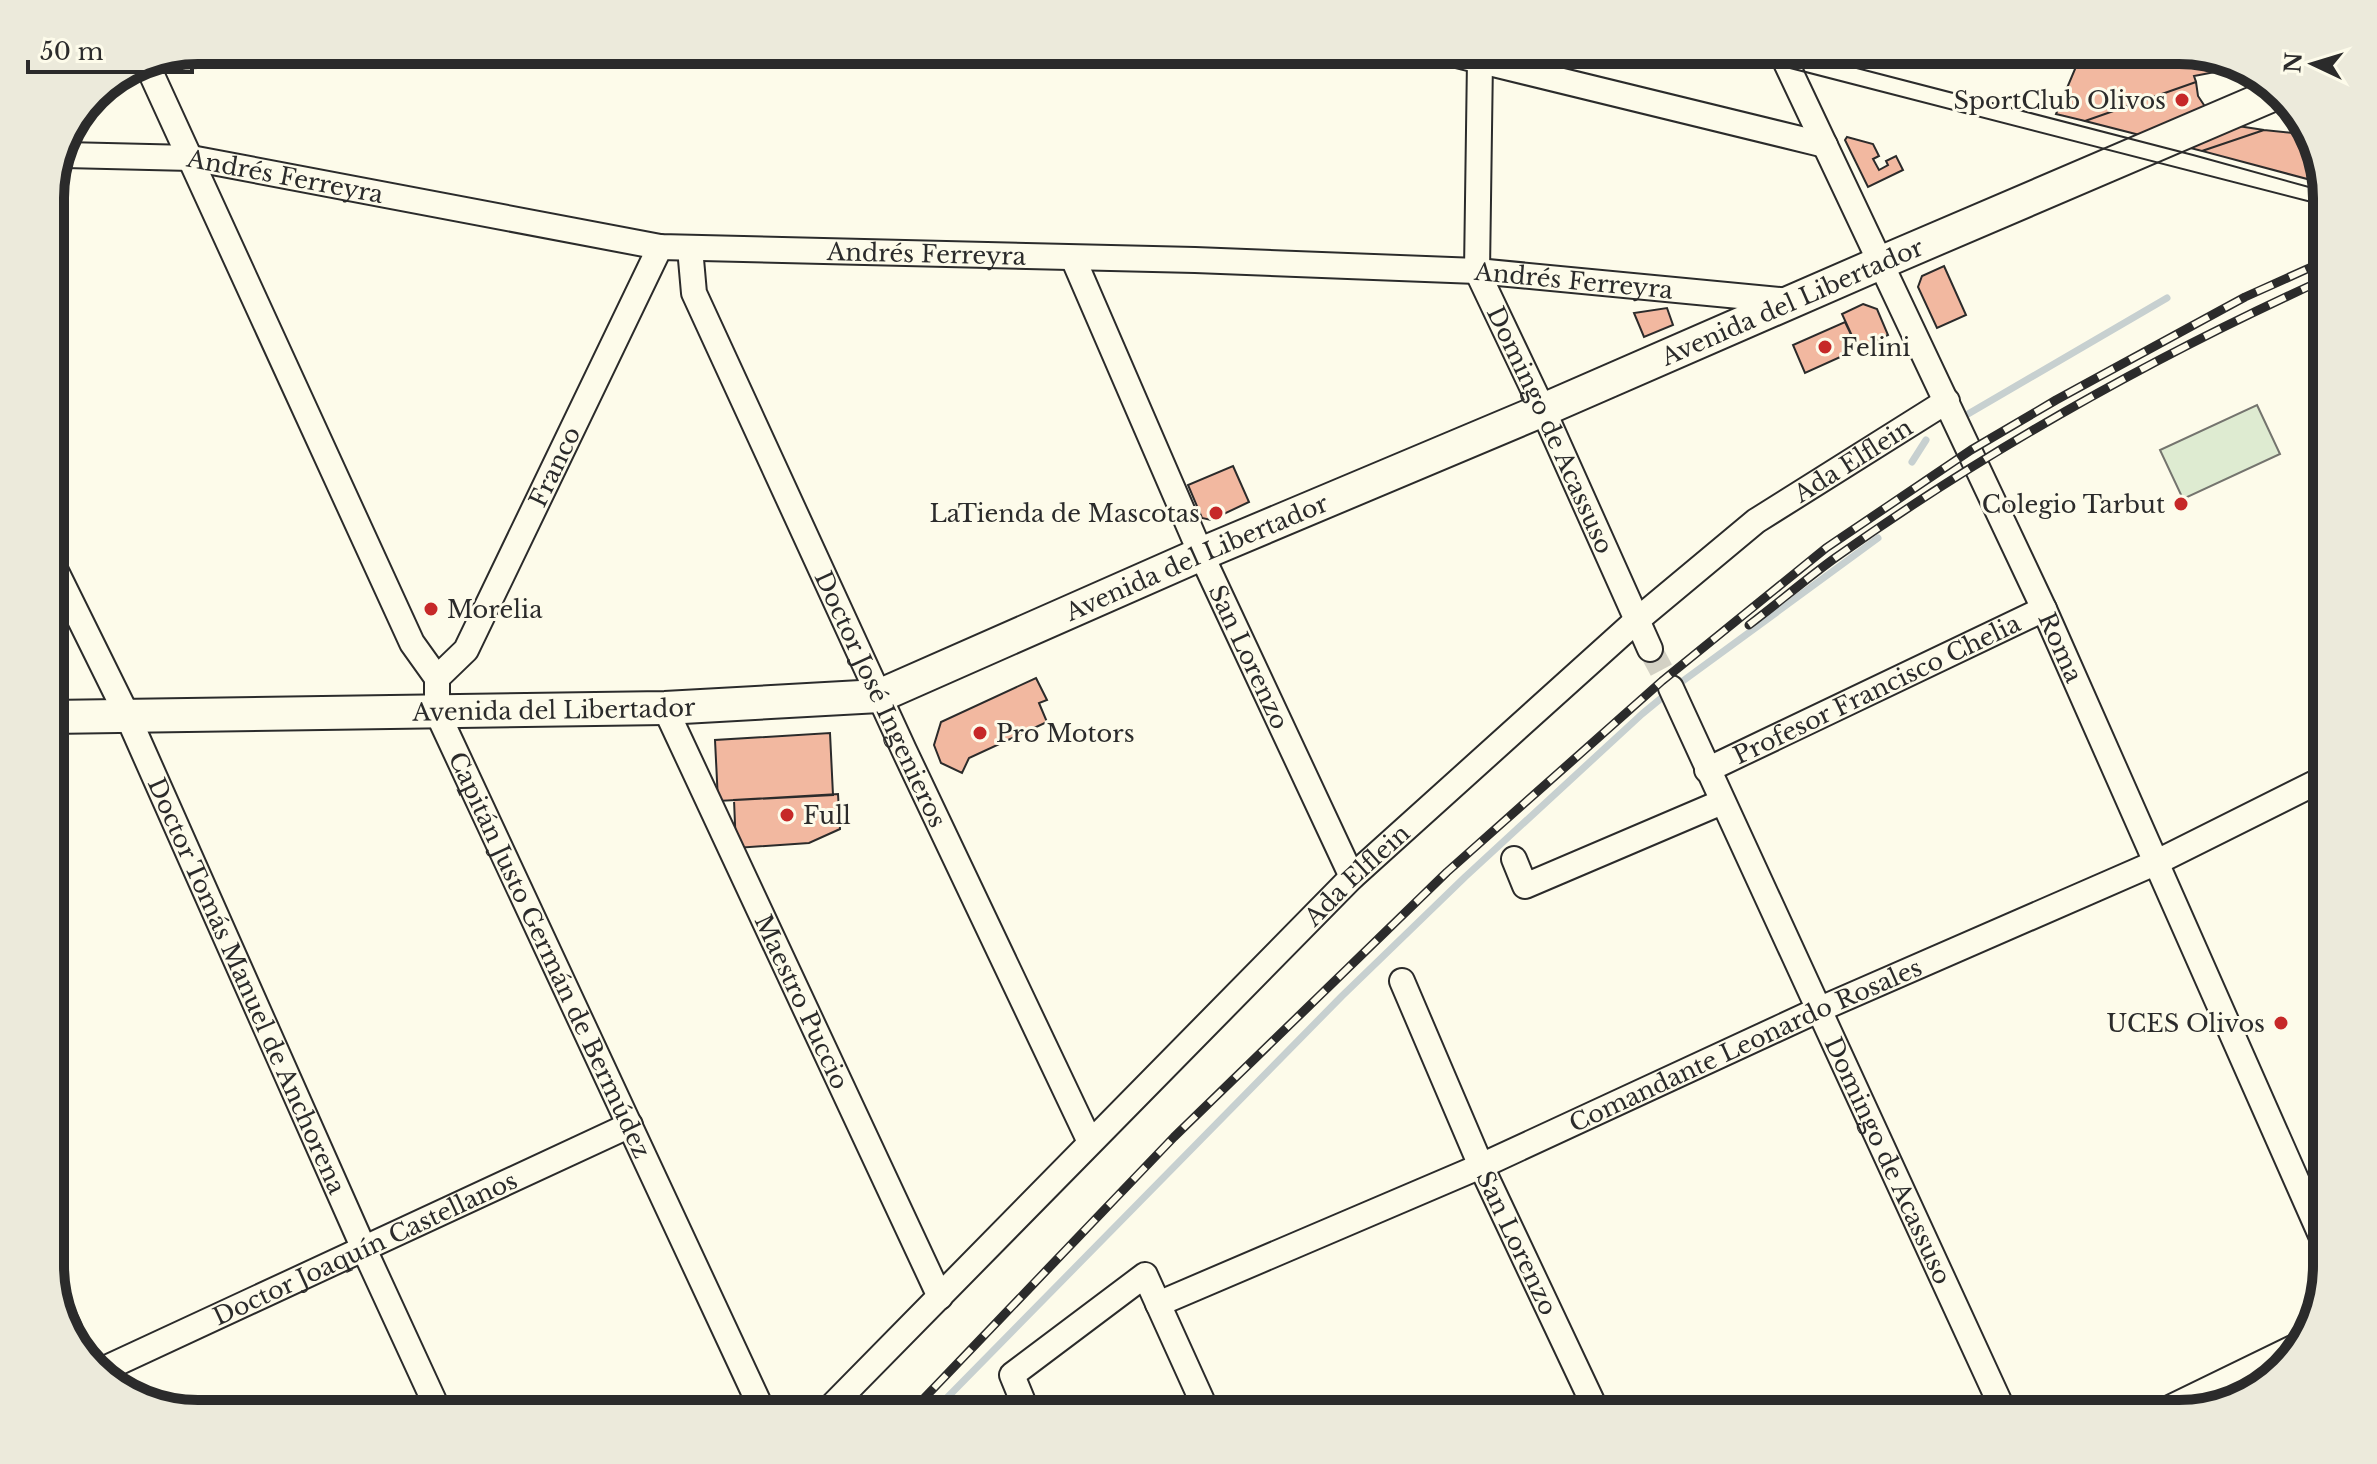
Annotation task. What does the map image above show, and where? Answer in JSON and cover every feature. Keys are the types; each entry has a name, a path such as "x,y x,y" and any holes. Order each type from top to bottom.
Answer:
{"main road":[{"name":"Avenida del Libertador","path":"64,717 665,708 879,696 1201,554 1543,410 2267,97"}],"street":[{"name":"Domingo de Acassuso","path":"1480,64 1477,271 1649,648"},
{"path":"1496,64 1825,145"},
{"name":"Roma","path":"1787,64 2044,609 2313,1218"},
{"path":"151,73 412,643 437,678"},
{"name":"Andrés Ferreyra","path":"72,155 191,158 660,247 1195,260 1477,271 1794,301"},
{"name":"Franco","path":"437,678 466,650 660,247"},
{"name":"Doctor José Ingenieros","path":"690,248 694,293 879,696 1090,1142"},
{"name":"San Lorenzo","path":"1073,258 1201,554 1352,877"},
{"name":"Ada Elflein","path":"838,1400 1352,877 1636,621 1756,521 1947,401"},
{"name":"Doctor Tomás Manuel de Anchorena","path":"64,587 128,717 434,1400"},
{"path":"1606,649 1630,641 1649,648 1647,620 1657,603"},
{"name":"Profesor Francisco Chelia","path":"1707,770 2044,609"},
{"name":"Capitán Justo Germán de Bermúdez","path":"437,678 437,712 758,1400"},
{"name":"Domingo de Acassuso","path":"1671,688 1999,1400"},
{"name":"Maestro Puccio","path":"665,708 940,1297"},
{"name":"Comandante Leonardo Rosales","path":"1158,1304 1481,1166 1818,1010 2155,863 2313,784"},
{"path":"1514,859 1525,886 1722,802"},
{"name":"San Lorenzo","path":"1402,981 1481,1166 1591,1400"},
{"name":"Doctor Joaquín Castellanos","path":"110,1367 630,1125"},
{"path":"1022,1400 1012,1375 1145,1275 1202,1400"},
{"path":"2187,1400 2280,1354"}],"green space":[{"path":"2257,405 2280,454 2183,499 2160,450"}],"building":[{"path":"2077,64 2179,64 2221,71 2194,76 2196,82 2085,121 2056,114"},
{"path":"2196,82 2198,96 2206,108 2238,126 2264,130 2202,151 2085,121"},
{"path":"2264,130 2296,133 2306,155 2311,180 2202,151"},
{"path":"1847,137 1873,144 1879,156 1873,159 1879,170 1888,165 1886,161 1896,156 1903,170 1868,187 1845,140"},
{"path":"1944,266 1966,315 1937,328 1918,287 1922,276"},
{"path":"1863,304 1877,309 1888,335 1858,349 1842,314"},
{"path":"1667,308 1673,325 1644,337 1634,313"},
{"name":"Felini","path":"1845,322 1858,349 1805,373 1793,345"},
{"path":"1233,466 1249,502 1211,520 1202,518 1188,485"},
{"name":"Pro Motors","path":"1036,678 1047,700 1039,703 1047,722 969,758 962,773 941,763 934,745 941,722"},
{"path":"830,733 833,795 718,801 715,740"},
{"name":"Full","path":"838,794 840,829 809,843 736,848 734,800"}],"waterway":[{"path":"1968,414 2167,298"},
{"path":"1912,462 1926,440"},
{"path":"945,1400 1342,996 1465,877 1676,686 1878,538"}],"tunnel":[{"path":"1650,649 1671,688"}],"tram line":[{"path":"1774,64 2313,202"},
{"path":"1841,64 2313,188"}],"railway":[{"path":"922,1400 1174,1137 1447,872 1662,681 1826,548 1971,450 2245,297 2313,266"},
{"path":"1749,625 1835,558 2013,442 2136,372 2313,285"}],"place":[{"name":"SportClub Olivos","path":"2182,100"},
{"name":"Felini","path":"1825,347"},
{"name":"Colegio Tarbut","path":"2181,504"},
{"name":"LaTienda de Mascotas","path":"1216,513"},
{"name":"Morelia","path":"431,609"},
{"name":"Pro Motors","path":"980,733"},
{"name":"Full","path":"787,815"},
{"name":"UCES Olivos","path":"2281,1023"}]}
